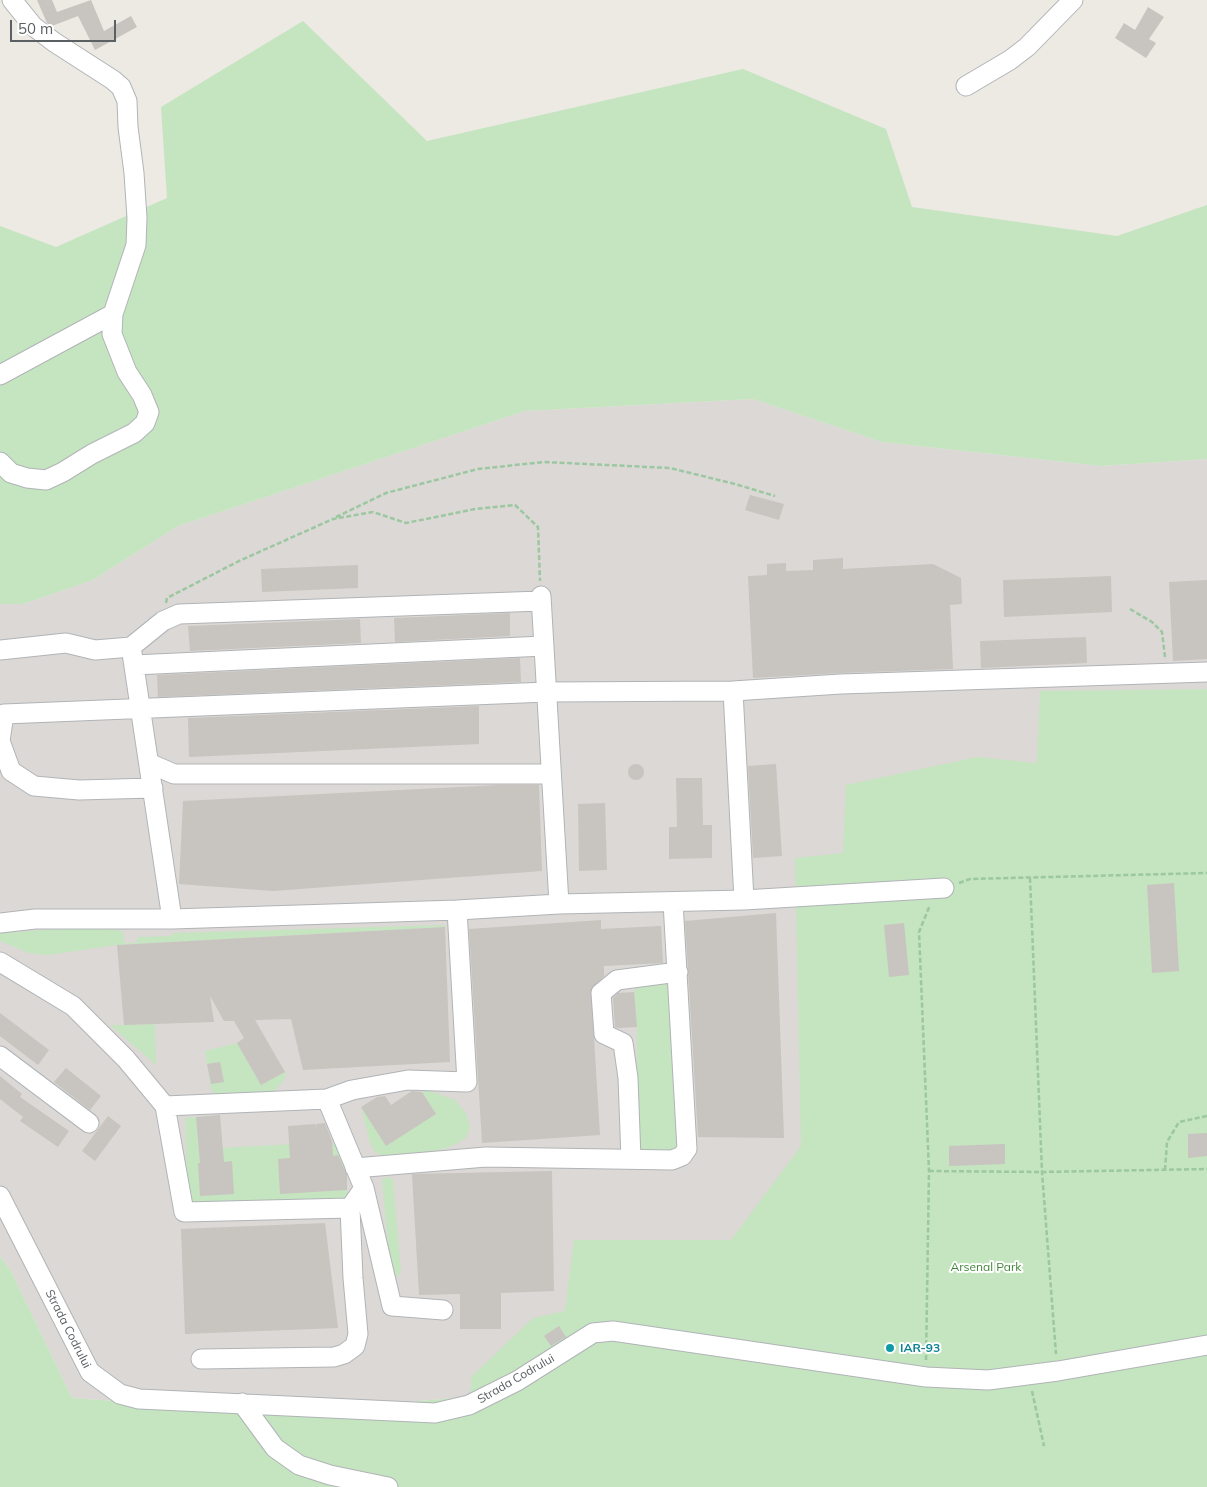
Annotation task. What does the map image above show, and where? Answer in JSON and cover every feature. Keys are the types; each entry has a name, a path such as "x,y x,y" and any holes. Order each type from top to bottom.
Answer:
{"street":[{"path":"0,462 11,473 28,478 46,480 92,454 134,434 145,422 149,412 142,395 127,372 112,334 113,314 136,245 137,218 127,101 120,87 113,80 54,42 33,26 12,0"},
{"path":"966,86 1010,60 1027,47 1073,0"},
{"path":"0,375 113,314"},
{"path":"132,656 163,621 179,614 541,599 559,904"},
{"path":"0,650 66,643 132,656 544,646"},
{"path":"132,656 172,919"},
{"path":"153,788 79,790 34,786 11,770 0,741 4,714 546,692 733,690 841,684 1207,672"},
{"path":"733,690 744,900"},
{"path":"149,763 174,774 551,774"},
{"path":"0,923 35,919 172,919 457,910 559,904 744,900 944,888"},
{"path":"356,1168 486,1157 672,1160 682,1156 687,1149 674,902"},
{"path":"166,1106 327,1099 352,1090 408,1080 467,1082 457,910"},
{"path":"0,962 73,1006 126,1059 166,1106 184,1212 350,1208"},
{"path":"631,1159 628,1078 623,1043 604,1034 601,994 618,980 678,972"},
{"path":"0,1056 90,1123"},
{"path":"327,1099 364,1188 392,1306 444,1310"},
{"path":"201,1359 334,1357 344,1354 355,1346 358,1334 350,1208 364,1188"},
{"name":"Strada Codrului","path":"0,1196 90,1372 120,1394 139,1399 435,1413 469,1405 517,1381 593,1333 613,1331 926,1377 988,1380 1058,1371 1207,1345"},
{"path":"242,1403 275,1448 298,1465 330,1475 388,1487"}],"path":[{"path":"163,621 167,598 239,561 333,519 386,492 478,469 544,462 670,468 775,496"},
{"path":"333,519 373,512 406,523 475,509 515,505 538,526 541,599"},
{"path":"1130,609 1152,622 1162,632 1165,652 1165,673"},
{"path":"926,1377 929,1171 919,932 931,903 944,888 970,879 1207,873"},
{"path":"1030,878 1042,1172 1058,1371"},
{"path":"1165,1170 1167,1142 1179,1122 1207,1116"},
{"path":"929,1171 1042,1172 1207,1169"},
{"path":"1033,1399 1044,1446"}],"shaded area":[{"path":"753,399 882,442 1101,466 1207,459 1207,767 830,1195 467,1397 310,1410 200,1407 72,1398 11,1271 0,1256 0,604 23,604 93,580 178,526 525,411"}],"green space":[{"path":"303,21 427,141 743,69 886,129 912,207 1117,236 1207,205 1207,459 1101,466 882,442 753,399 525,411 178,526 93,580 23,604 0,604 0,226 56,247 167,198 161,107"},
{"name":"Arsenal Park","path":"1207,689 1207,1487 0,1487 0,1256 11,1271 72,1398 199,1407 310,1410 467,1397 471,1388 471,1377 533,1318 565,1311 574,1240 731,1240 801,1146 795,858 843,853 846,785 977,757 1037,763 1040,691"},
{"path":"445,925 445,927 117,945 48,955 29,953 0,941 0,933 87,927 123,931 124,943 136,943 138,937 172,936 172,933"},
{"path":"662,983 671,990 678,1147 671,1151 644,1153 637,1138 637,1027 634,992 635,989 646,985"},
{"path":"155,1024 156,1065 110,1025 124,1025"},
{"path":"237,1043 261,1085 285,1072 286,1075 283,1081 275,1090 268,1094 217,1098 211,1089 205,1051"},
{"path":"419,1087 455,1100 466,1113 470,1127 466,1138 443,1149 401,1156 383,1156 375,1152 370,1143 361,1107 436,1114"},
{"path":"196,1117 199,1149 332,1142 345,1155 348,1200 195,1208 188,1201 185,1118"},
{"path":"387,1177 393,1179 401,1273 396,1277 391,1275 382,1180"}],"building":[{"path":"37,0 52,0 57,12 91,0 104,31 131,16 137,27 95,50 78,16 52,26 47,23"},
{"path":"1148,7 1164,17 1149,39 1156,43 1146,58 1115,38 1124,23 1135,30"},
{"path":"750,495 784,504 779,520 745,510"},
{"path":"843,558 843,569 933,564 961,578 962,604 950,605 953,669 753,678 748,576 767,575 767,564 786,563 786,571 813,570 813,560"},
{"path":"358,565 358,588 262,592 261,569"},
{"path":"1111,576 1112,612 1004,617 1003,580"},
{"path":"1207,580 1207,659 1173,661 1169,582"},
{"path":"510,613 510,636 395,642 394,618"},
{"path":"360,619 361,643 190,651 188,626"},
{"path":"1086,637 1087,663 981,668 980,641"},
{"path":"520,658 521,682 158,697 157,675"},
{"path":"479,706 479,744 189,757 188,718"},
{"path":"636,764 642,766 644,772 642,778 636,780 630,778 628,772 630,766"},
{"path":"776,764 782,856 753,858 748,766"},
{"path":"676,778 702,778 703,825 712,825 712,858 669,859 669,827 677,827"},
{"path":"499,785 539,785 542,871 273,891 179,884 183,801"},
{"path":"605,803 607,870 579,871 578,804"},
{"path":"1174,883 1179,971 1152,973 1147,885"},
{"path":"776,913 784,1138 698,1137 685,921"},
{"path":"601,920 601,929 661,926 663,963 604,966 604,976 591,989 600,1135 482,1143 469,929"},
{"path":"904,923 909,975 889,977 884,925"},
{"path":"445,927 450,1062 303,1070 291,1019 255,1020 285,1072 261,1085 237,1043 244,1038 234,1021 224,1021 210,996 214,1022 124,1025 117,945"},
{"path":"634,992 637,1027 615,1027 613,998 618,993"},
{"path":"0,1013 49,1050 38,1065 0,1036"},
{"path":"220,1062 224,1082 211,1084 207,1064"},
{"path":"66,1068 101,1096 90,1110 54,1082"},
{"path":"0,1076 22,1094 20,1097 69,1131 58,1147 20,1121 23,1117 0,1099"},
{"path":"412,1091 422,1092 436,1114 386,1146 361,1107 377,1097 385,1096 391,1105"},
{"path":"220,1115 224,1162 232,1161 234,1194 200,1196 198,1163 200,1163 196,1117"},
{"path":"108,1116 121,1126 95,1161 82,1151"},
{"path":"325,1123 332,1141 333,1156 338,1155 347,1175 347,1190 280,1194 278,1159 290,1158 288,1126 315,1124 317,1128 316,1124"},
{"path":"1207,1133 1207,1156 1188,1158 1188,1134"},
{"path":"1005,1144 1005,1164 949,1166 949,1146"},
{"path":"552,1171 554,1291 501,1293 501,1329 460,1329 460,1294 419,1295 412,1174"},
{"path":"325,1223 338,1328 185,1334 181,1229"},
{"path":"559,1326 566,1337 551,1346 544,1336"}],"place":[{"name":"IAR-93","path":"890,1348"}]}
